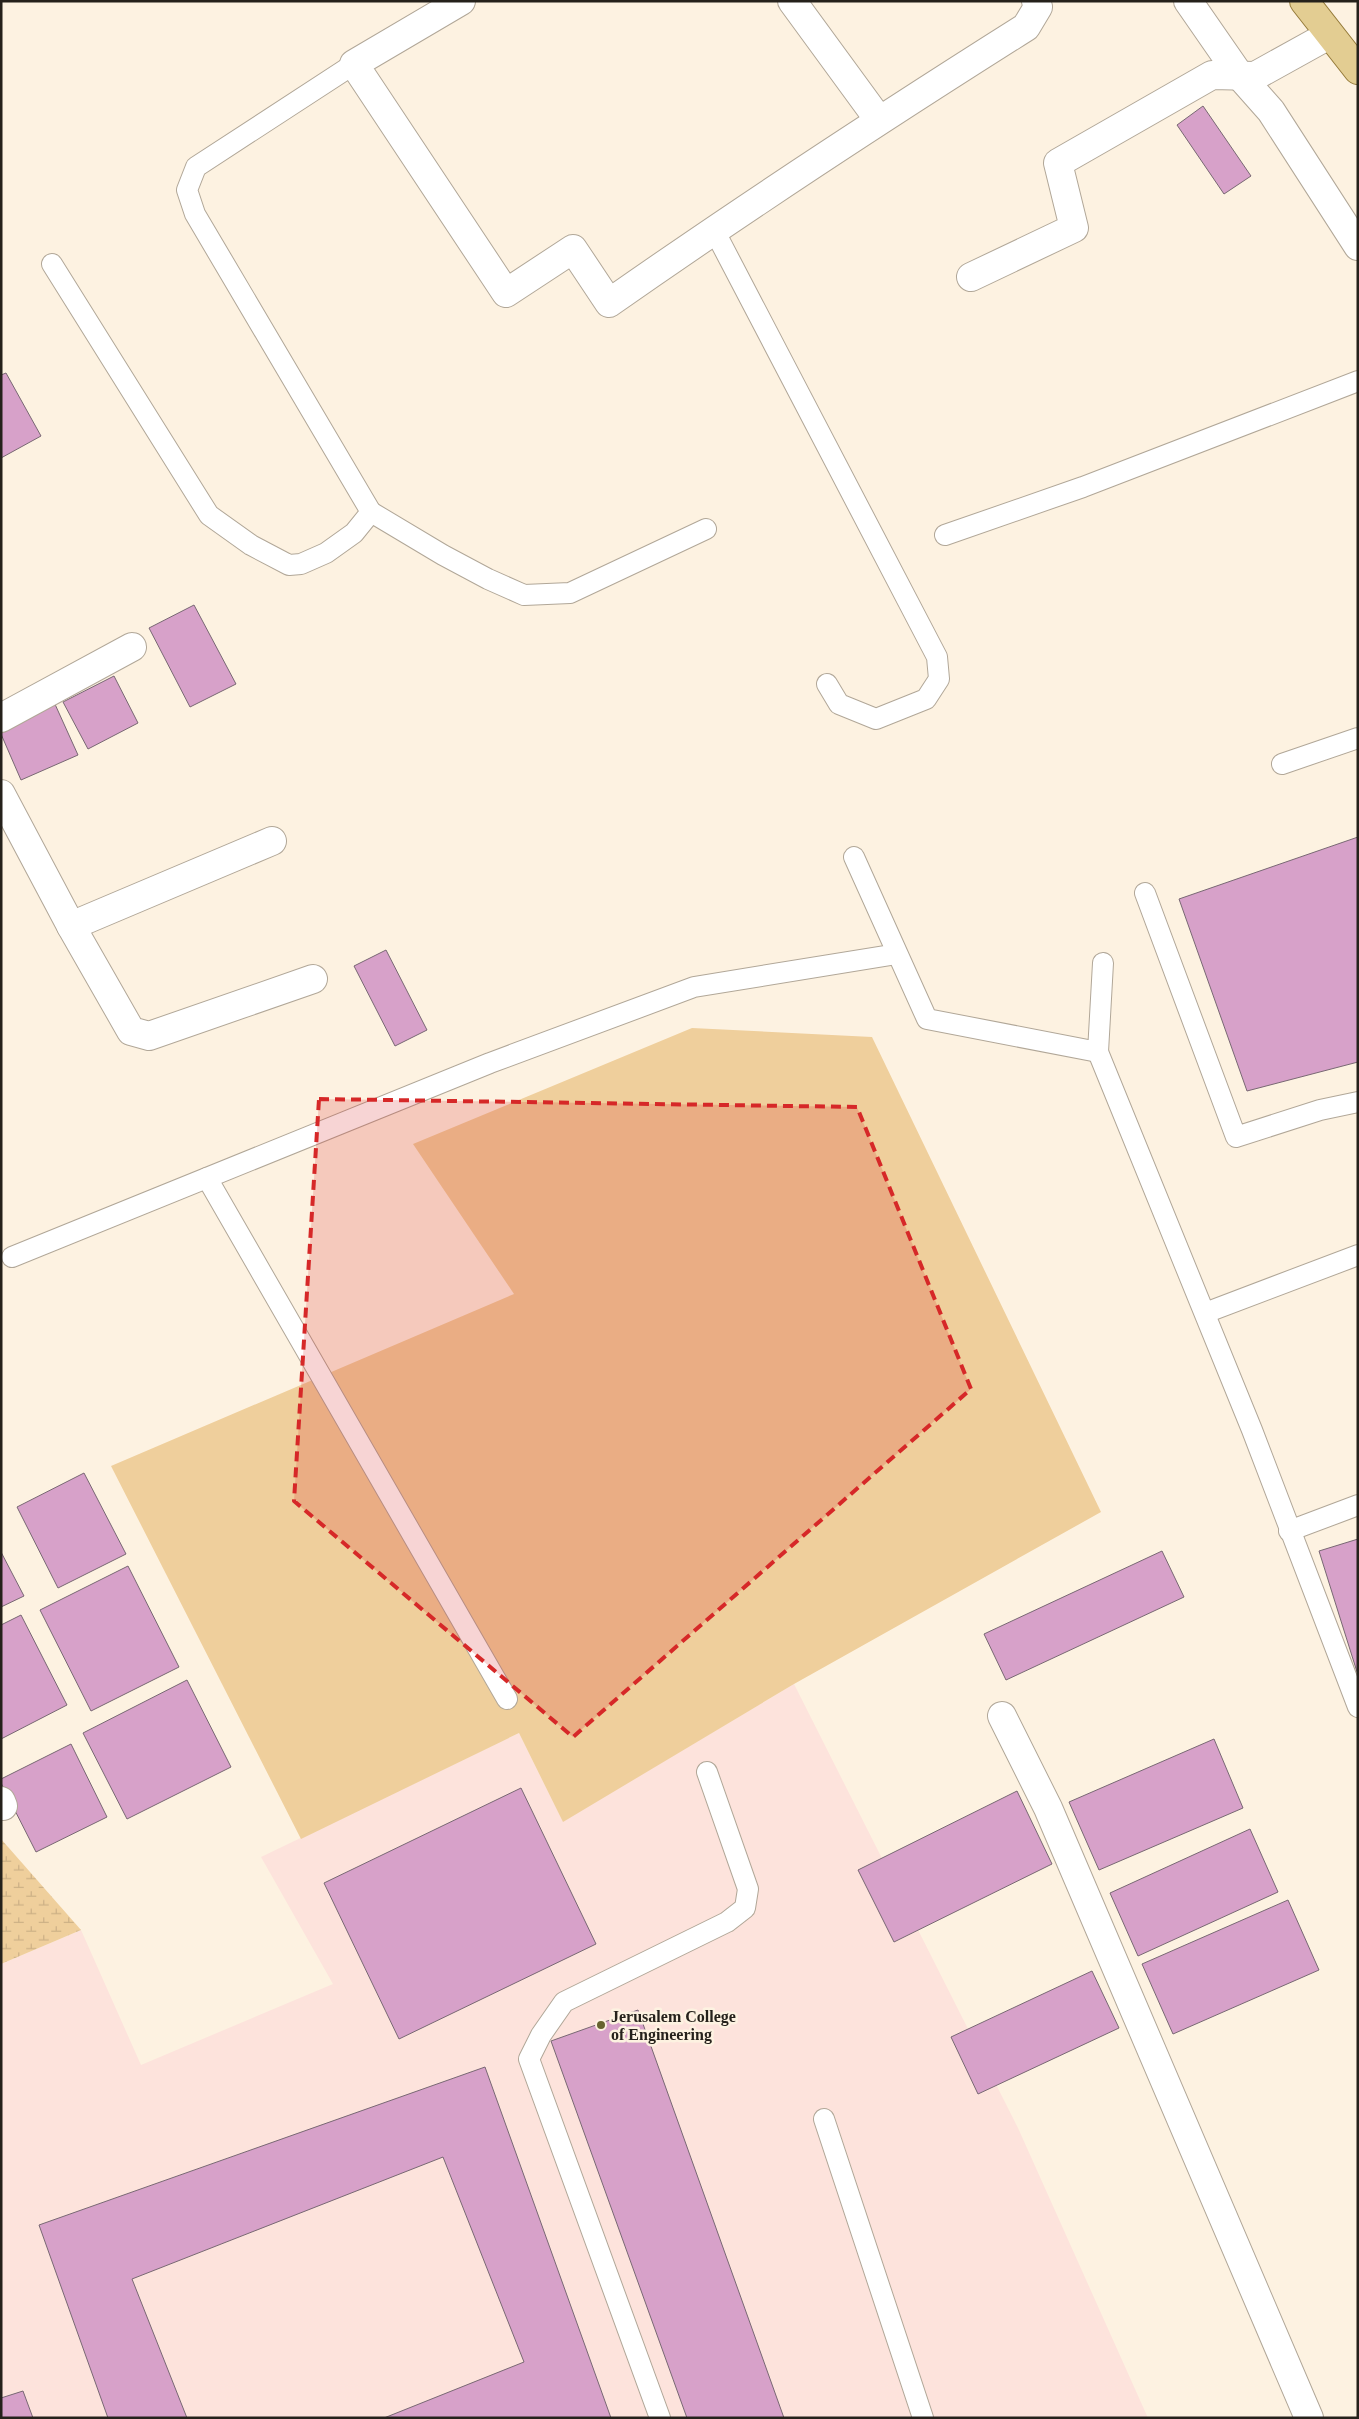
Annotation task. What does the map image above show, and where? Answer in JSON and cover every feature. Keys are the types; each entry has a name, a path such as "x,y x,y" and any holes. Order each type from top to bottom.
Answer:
{"main road":[{"path":"1304,1 1358,70"}],"street":[{"path":"461,1 354,64 506,293 573,249 609,303 714,230 879,120 1026,28 1038,7 1036,1"},
{"path":"792,1 879,120"},
{"path":"1188,1 1240,76 1271,111 1358,246"},
{"path":"971,277 1074,228 1058,163 1212,75 1255,76 1329,34"},
{"path":"1,718 132,647"},
{"path":"1,794 71,926 131,1031 149,1036 313,979"},
{"path":"71,926 272,841"},
{"path":"1002,1716 1048,1808 1308,2418"}],"lane":[{"path":"354,64 196,167 186,190 195,214 371,512 458,563 524,595 570,593 706,529"},
{"path":"714,230 938,657 938,679 926,700 876,719 839,704 828,684"},
{"path":"52,264 209,515 251,545 289,565 301,564 326,553 354,533 371,512"},
{"path":"945,536 1083,487 1358,381"},
{"path":"1282,764 1358,738"},
{"path":"854,857 927,1019 1098,1052"},
{"path":"1145,894 1236,1137 1320,1110 1358,1102"},
{"path":"12,1257 490,1063 694,987 897,954"},
{"path":"1103,963 1098,1052 1205,1314 1358,1707"},
{"path":"207,1178 507,1699"},
{"path":"1205,1314 1358,1255"},
{"path":"1289,1531 1358,1505"},
{"path":"660,2418 529,2059 541,2035 564,2002 727,1922 745,1908 748,1889 706,1772"},
{"path":"824,2120 923,2418"}],"highlighted area":[{"path":"319,1099 857,1107 971,1389 573,1737 294,1501"}],"shaded area":[{"name":"Jerusalem College of Engineering","path":"794,1684 1018,2128 1148,2418 1,2418 1,1964 81,1930 141,2065 333,1984 261,1857 519,1733 563,1821"}],"green space":[{"path":"692,1028 872,1037 1101,1512 794,1684 563,1822 519,1733 301,1839 111,1466 514,1294 413,1144"},
{"path":"1,1839 81,1930 1,1964"}],"building":[{"path":"1203,106 1251,176 1224,194 1177,125"},
{"path":"6,373 41,436 1,458 1,375"},
{"path":"194,605 236,684 190,707 149,628"},
{"path":"114,676 138,723 88,749 63,702"},
{"path":"54,702 78,755 21,780 1,734 1,725"},
{"path":"1358,837 1358,1062 1247,1091 1179,899"},
{"path":"386,950 427,1030 395,1046 354,966"},
{"path":"84,1473 126,1554 58,1588 17,1507"},
{"path":"1358,1539 1358,1675 1319,1551"},
{"path":"1162,1551 1184,1597 1006,1680 984,1634"},
{"path":"1,1552 24,1596 1,1607"},
{"path":"128,1566 179,1667 91,1711 40,1610"},
{"path":"21,1615 67,1705 1,1739 1,1625"},
{"path":"187,1680 231,1767 127,1819 83,1733"},
{"path":"1214,1739 1243,1808 1099,1870 1069,1802"},
{"path":"71,1744 107,1817 36,1852 1,1783 1,1779"},
{"path":"521,1788 596,1944 399,2039 324,1883"},
{"path":"1017,1791 1052,1864 894,1942 858,1870"},
{"path":"1250,1829 1278,1892 1138,1956 1110,1893"},
{"path":"1288,1900 1319,1970 1173,2034 1142,1964"},
{"path":"1092,1971 1119,2028 978,2094 951,2037"},
{"path":"638,2010 784,2418 687,2418 551,2041"},
{"path":"485,2067 611,2418 384,2418 524,2362 443,2157 132,2279 187,2418 108,2418 39,2225"},
{"path":"23,2391 33,2418 1,2418 1,2398"}],"place":[{"name":"Jerusalem College of Engineering","path":"601,2025"}]}
